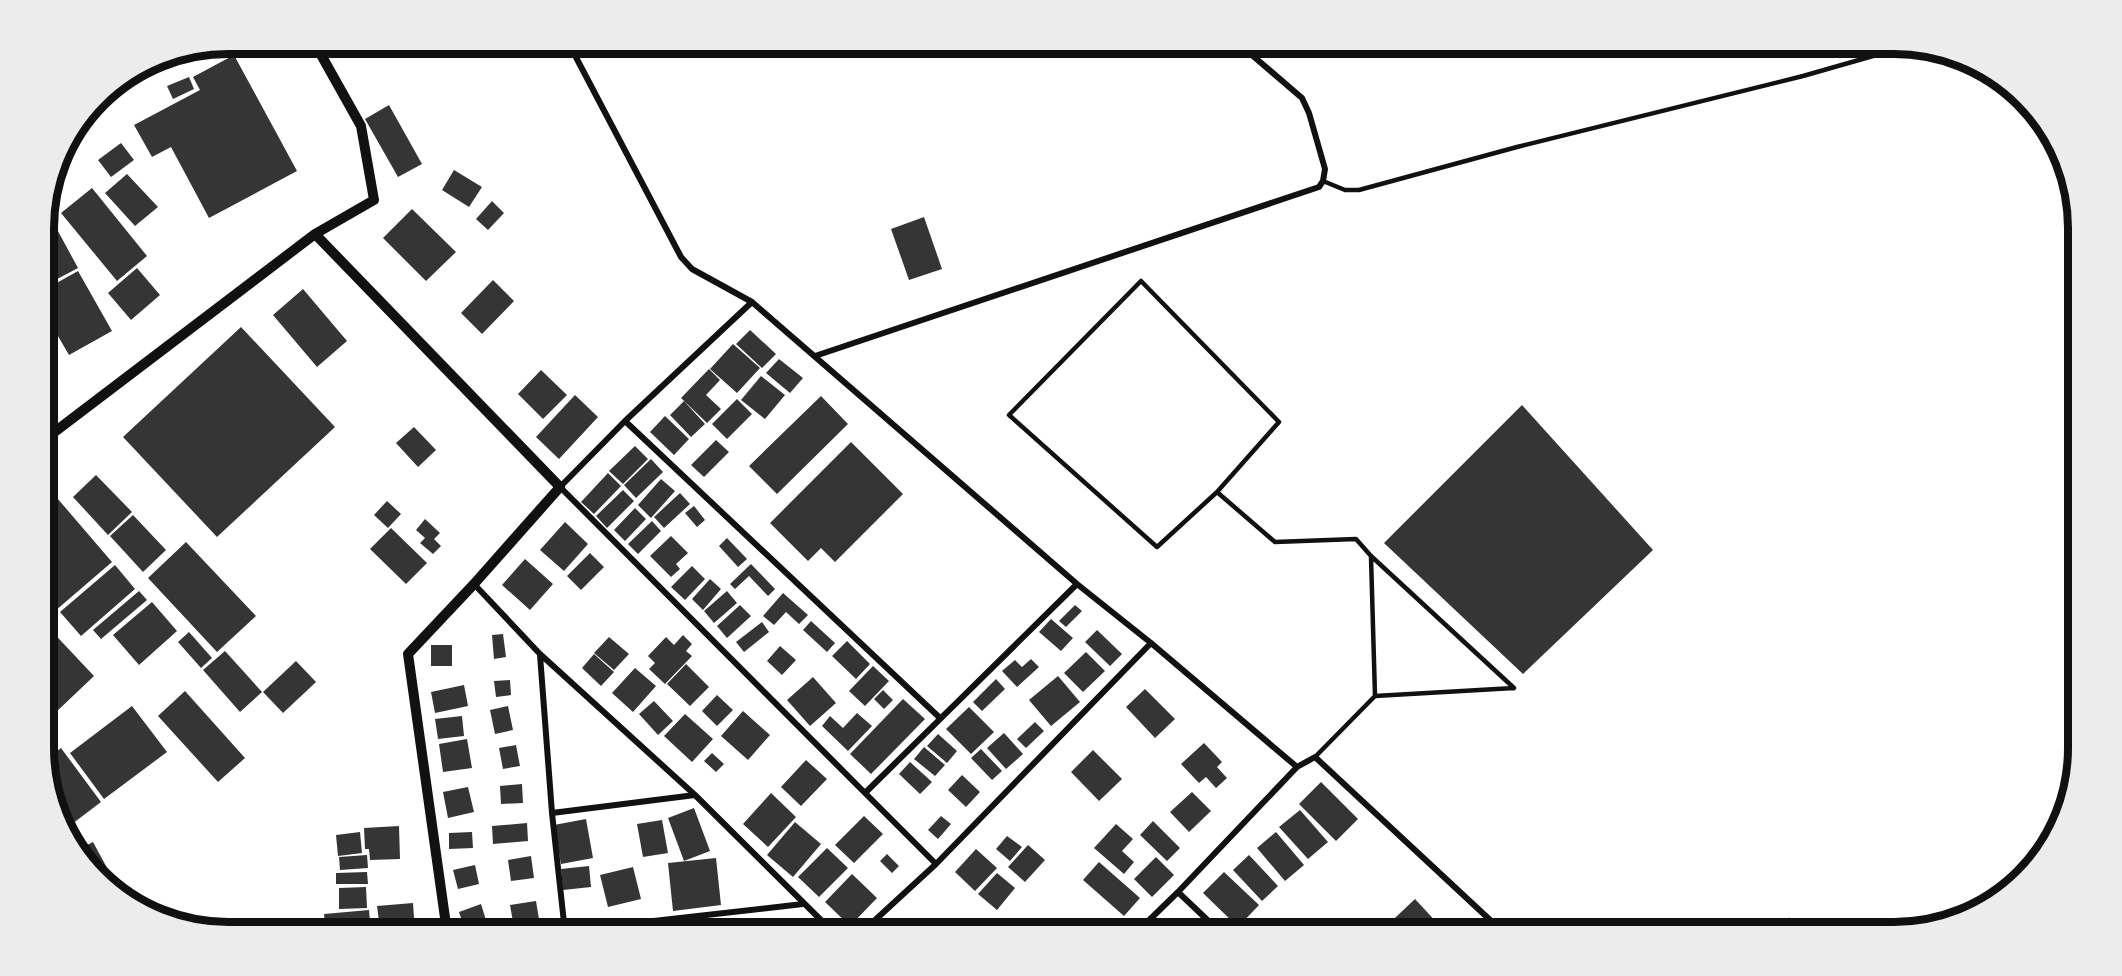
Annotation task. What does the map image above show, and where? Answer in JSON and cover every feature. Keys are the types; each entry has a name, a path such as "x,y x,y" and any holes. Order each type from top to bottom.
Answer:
{"street":[{"path":"54,432 315,234 374,200 361,126 321,54"},
{"path":"574,54 681,257 692,269 752,302 1077,584 1151,643 1297,767"},
{"path":"815,356 1319,187 1323,181 1325,169 1309,112 1302,98 1251,54"},
{"path":"315,234 560,487 936,864"},
{"path":"446,922 408,654 560,487 625,421 752,302"},
{"path":"625,421 940,718"},
{"path":"474,584 540,654 695,795 822,922"},
{"path":"865,793 1077,584"},
{"path":"873,922 936,864 1151,643"},
{"path":"540,654 552,813 564,922"},
{"path":"1147,922 1297,767 1314,757 1492,922"},
{"path":"552,813 695,795"},
{"path":"1178,892 1210,922"},
{"path":"650,922 803,904"}],"lane":[{"path":"1323,181 1345,190 1359,190 1517,147 1803,76 1880,54"},
{"path":"1141,280 1279,422 1217,492 1157,547 1009,415 1141,280"},
{"path":"1217,492 1275,542 1356,539 1371,556 1514,688 1375,696 1314,757"},
{"path":"1371,556 1375,696"}],"building":[{"path":"234,55 297,171 209,218 171,147 152,157 134,125 200,90 193,77"},
{"path":"189,77 194,89 173,99 167,86"},
{"path":"389,105 422,164 398,177 365,119"},
{"path":"121,143 134,160 111,177 98,160"},
{"path":"454,170 482,187 469,207 442,190"},
{"path":"127,174 158,207 135,226 105,193"},
{"path":"92,188 147,256 117,281 61,213"},
{"path":"492,201 504,213 488,230 476,219"},
{"path":"412,209 456,252 426,281 383,238"},
{"path":"924,217 942,269 909,280 891,229"},
{"path":"54,224 78,268 54,281"},
{"path":"137,268 160,295 131,320 108,293"},
{"path":"78,271 112,331 69,355 54,329 54,284"},
{"path":"493,280 514,301 482,334 461,313"},
{"path":"303,289 347,341 317,367 273,315"},
{"path":"241,327 335,427 217,537 123,437"},
{"path":"750,330 776,354 762,368 736,344"},
{"path":"733,344 760,368 737,393 710,369"},
{"path":"779,359 803,378 790,393 766,373"},
{"path":"709,369 720,380 706,395 721,409 707,423 681,398"},
{"path":"541,370 567,395 543,419 518,394"},
{"path":"761,376 785,395 765,419 741,400"},
{"path":"575,395 598,417 559,459 536,437"},
{"path":"821,396 848,424 777,494 749,466"},
{"path":"737,399 752,414 727,439 712,424"},
{"path":"684,401 705,424 691,437 670,415"},
{"path":"1522,405 1653,550 1523,674 1384,543"},
{"path":"665,416 689,439 674,455 650,432"},
{"path":"414,427 436,450 418,467 396,443"},
{"path":"716,440 729,452 704,477 691,465"},
{"path":"851,442 903,494 835,562 821,548 808,561 770,523"},
{"path":"635,446 648,459 623,484 609,471"},
{"path":"651,459 663,472 636,498 624,485"},
{"path":"608,473 621,486 594,514 581,502"},
{"path":"96,475 132,512 108,535 73,497"},
{"path":"661,479 675,491 651,518 638,505"},
{"path":"623,490 634,501 607,528 596,516"},
{"path":"680,493 690,504 664,528 654,517"},
{"path":"54,494 112,562 54,610"},
{"path":"387,501 401,514 388,528 374,515"},
{"path":"694,506 705,520 697,527 685,513"},
{"path":"635,508 646,519 625,541 614,530"},
{"path":"133,515 166,550 143,572 110,536"},
{"path":"425,519 440,533 434,539 441,546 433,554 420,543 425,538 416,530"},
{"path":"652,521 661,531 638,554 628,544"},
{"path":"565,522 588,544 564,571 540,550"},
{"path":"391,528 427,563 406,584 370,549"},
{"path":"671,536 688,553 676,564 680,569 671,577 650,556"},
{"path":"727,538 747,559 738,567 719,546"},
{"path":"186,542 256,616 217,652 148,578"},
{"path":"590,553 604,567 581,590 567,576"},
{"path":"525,559 553,584 530,610 502,585"},
{"path":"751,564 775,589 768,596 749,576 735,589 730,584"},
{"path":"115,565 135,589 81,636 60,612"},
{"path":"692,566 705,579 685,600 671,587"},
{"path":"710,579 721,589 703,610 692,599"},
{"path":"139,591 147,600 101,639 93,630"},
{"path":"727,591 737,603 714,623 704,611"},
{"path":"783,593 808,615 799,624 786,612 774,625 763,616"},
{"path":"152,602 177,631 139,665 113,635"},
{"path":"740,605 751,616 727,638 717,626"},
{"path":"1075,605 1082,611 1066,627 1059,621"},
{"path":"1051,619 1073,638 1061,651 1039,632"},
{"path":"811,621 835,643 827,652 803,630"},
{"path":"762,622 769,632 744,652 736,642"},
{"path":"1097,630 1122,654 1110,666 1085,642"},
{"path":"189,632 212,658 201,668 178,642"},
{"path":"54,634 94,676 54,714"},
{"path":"503,634 506,657 494,659 492,635"},
{"path":"683,635 692,644 686,651 692,656 665,684 649,669 655,663 648,656 666,637 674,645"},
{"path":"609,637 629,654 614,670 594,653"},
{"path":"847,641 870,664 856,679 832,656"},
{"path":"431,645 452,645 452,666 431,666"},
{"path":"780,646 796,660 782,675 767,661"},
{"path":"225,651 262,692 240,712 203,670"},
{"path":"1086,652 1105,671 1083,692 1064,673"},
{"path":"594,654 614,672 601,686 582,668"},
{"path":"1031,659 1039,667 1017,687 1002,671 1015,660 1022,667"},
{"path":"296,661 316,682 283,713 263,692"},
{"path":"686,664 709,687 690,706 667,684"},
{"path":"873,666 889,681 865,706 849,691"},
{"path":"635,668 656,686 633,712 612,693"},
{"path":"1058,676 1080,702 1051,726 1029,700"},
{"path":"813,677 836,703 810,726 787,700"},
{"path":"996,679 1005,689 982,711 973,702"},
{"path":"510,680 511,695 496,697 494,681"},
{"path":"464,685 468,706 435,713 431,692"},
{"path":"1145,689 1175,719 1155,738 1126,707"},
{"path":"883,690 893,700 884,709 874,699"},
{"path":"185,691 245,758 218,782 158,716"},
{"path":"717,695 733,710 717,726 702,711"},
{"path":"903,699 925,719 871,774 850,754"},
{"path":"654,701 673,721 658,735 639,714"},
{"path":"132,706 167,752 104,799 70,753"},
{"path":"508,706 513,730 495,734 490,710"},
{"path":"969,707 994,732 971,754 946,729"},
{"path":"743,711 770,735 748,760 721,736"},
{"path":"857,713 872,726 848,751 822,726 830,716 843,728"},
{"path":"685,714 713,739 692,762 664,736"},
{"path":"462,716 464,736 438,739 435,719"},
{"path":"1035,722 1044,731 1026,748 1017,739"},
{"path":"1004,733 1023,754 1006,769 987,748"},
{"path":"938,734 957,751 947,763 927,746"},
{"path":"467,739 472,768 443,772 439,744"},
{"path":"1204,743 1222,762 1217,767 1227,778 1216,788 1206,777 1199,783 1181,764"},
{"path":"516,745 520,766 503,769 499,748"},
{"path":"924,747 945,765 935,776 914,759"},
{"path":"61,748 101,802 72,824 60,793 54,753"},
{"path":"981,749 1002,771 992,780 971,758"},
{"path":"1093,750 1122,779 1099,801 1071,772"},
{"path":"712,753 724,764 716,772 704,761"},
{"path":"806,760 827,779 801,806 781,787"},
{"path":"910,762 932,782 920,794 899,774"},
{"path":"962,775 980,792 966,807 948,790"},
{"path":"1321,782 1358,819 1336,841 1299,804"},
{"path":"522,784 523,803 501,804 500,786"},
{"path":"468,787 474,812 448,818 443,792"},
{"path":"1192,792 1211,811 1189,832 1170,812"},
{"path":"771,793 796,817 768,847 743,824"},
{"path":"694,808 710,851 684,861 668,818"},
{"path":"1300,810 1328,842 1308,859 1279,827"},
{"path":"864,816 883,834 854,863 835,845"},
{"path":"941,816 951,824 938,839 928,830"},
{"path":"586,819 593,858 561,864 554,825"},
{"path":"662,820 668,853 643,857 637,824"},
{"path":"1153,821 1180,848 1167,861 1140,835"},
{"path":"795,822 821,844 793,877 767,855"},
{"path":"527,823 528,841 493,844 492,826"},
{"path":"1116,824 1133,839 1122,851 1134,862 1124,874 1094,848"},
{"path":"399,826 400,859 370,860 369,849 365,849 364,828"},
{"path":"360,832 362,853 338,856 336,835"},
{"path":"472,832 473,848 449,849 449,833"},
{"path":"1276,832 1304,865 1285,881 1257,848"},
{"path":"1007,836 1022,847 1010,861 996,849"},
{"path":"93,842 112,877 105,871 85,846"},
{"path":"1028,845 1045,860 1025,882 1008,867"},
{"path":"827,848 848,868 819,897 798,877"},
{"path":"976,849 997,868 975,891 955,872"},
{"path":"887,854 899,866 892,873 880,861"},
{"path":"367,855 368,868 340,870 339,857"},
{"path":"1249,855 1278,886 1262,901 1233,870"},
{"path":"531,856 534,878 511,881 508,860"},
{"path":"1156,857 1174,875 1152,897 1134,879"},
{"path":"716,858 721,905 673,911 668,863"},
{"path":"1099,862 1140,898 1124,916 1083,880"},
{"path":"475,865 479,884 458,889 453,870"},
{"path":"589,866 591,887 563,890 561,869"},
{"path":"633,867 641,899 608,907 600,875"},
{"path":"367,872 368,884 336,884 336,873"},
{"path":"1224,872 1259,905 1243,922 1233,922 1203,893"},
{"path":"997,873 1015,888 997,910 978,894"},
{"path":"852,874 877,898 854,922 846,922 825,902"},
{"path":"366,887 367,908 339,909 339,888"},
{"path":"1415,899 1436,922 1391,922"},
{"path":"536,901 539,919 513,922 510,905"},
{"path":"413,903 414,918 379,921 377,906"},
{"path":"481,904 486,920 462,922 459,912"},
{"path":"369,910 370,922 325,922 324,914"}]}
